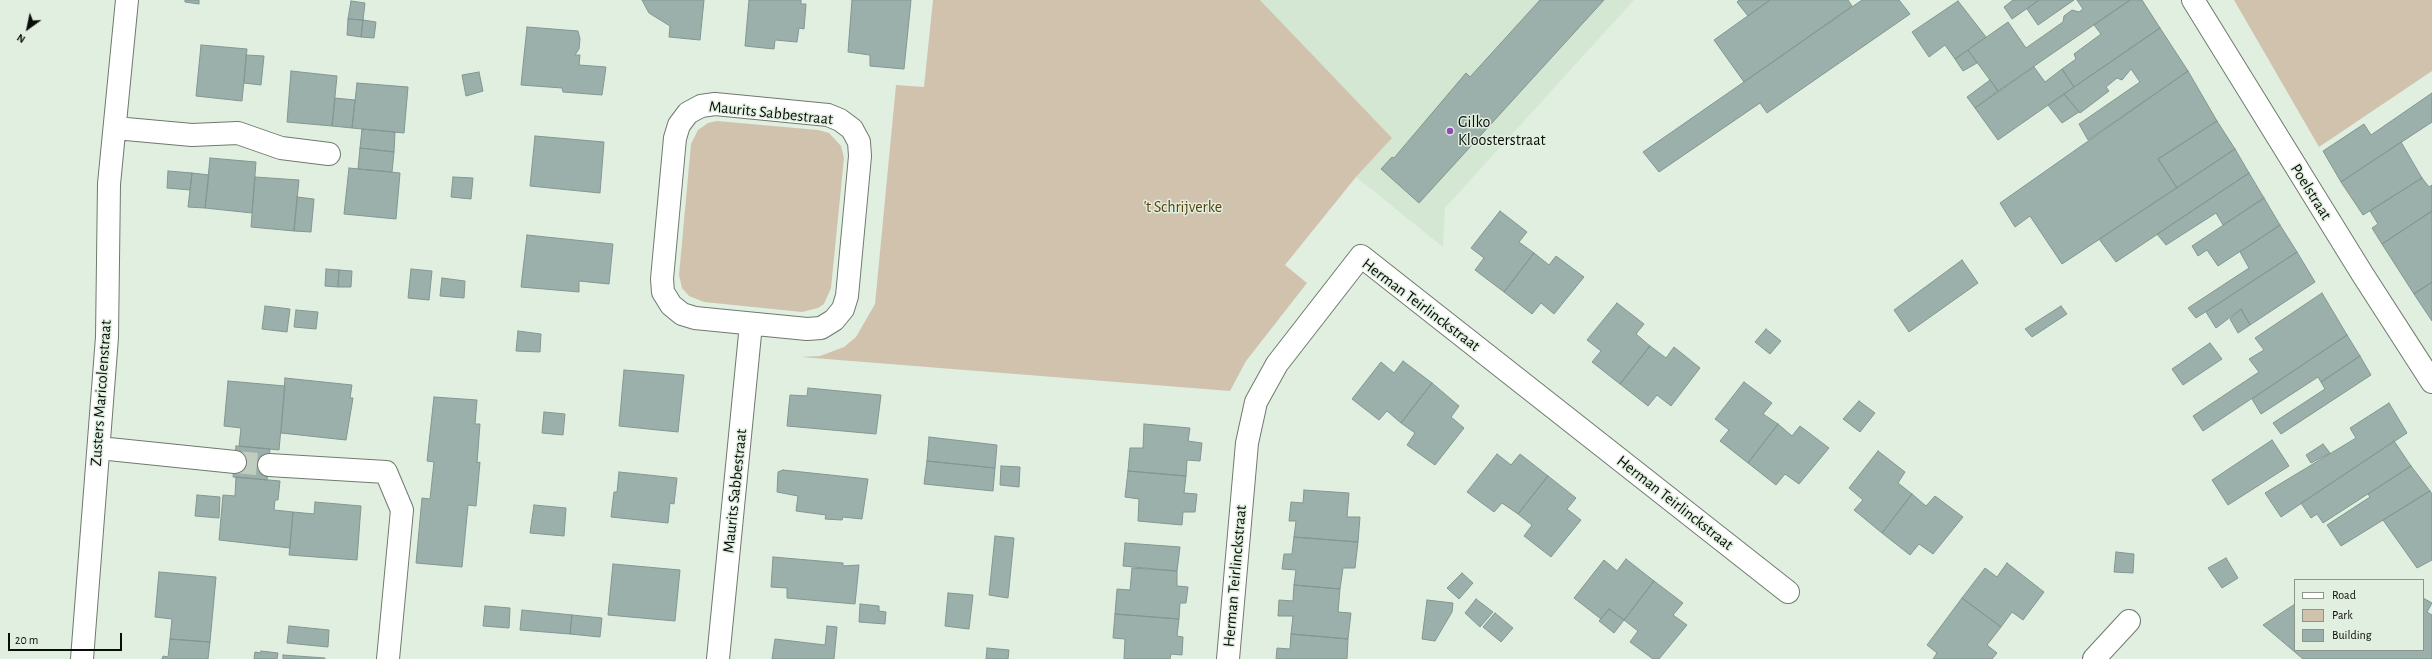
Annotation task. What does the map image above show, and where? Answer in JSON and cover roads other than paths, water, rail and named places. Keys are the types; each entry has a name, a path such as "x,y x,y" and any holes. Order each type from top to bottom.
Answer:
{"street":[{"name":"Zusters Maricolenstraat","path":"82,659 99,448 106,337 108,184 115,128 127,0"},
{"name":"Poelstraat","path":"2193,0 2359,268 2432,382"},
{"name":"Maurits Sabbestraat","path":"715,104 828,115 840,120 852,129 859,142 860,156 848,289 843,309 834,320 821,328 808,329 751,324 695,318 682,314 671,305 663,292 662,278 675,138 679,125 688,113 701,106 715,104"},
{"path":"115,128 192,135 238,133 282,148 329,154"},
{"name":"Herman Teirlinckstraat","path":"1228,659 1247,443 1256,402 1277,364 1361,256 1788,592"},
{"name":"Maurits Sabbestraat","path":"718,659 751,324"},
{"path":"99,448 235,462"},
{"path":"268,465 386,472 402,510 388,659"},
{"path":"2094,659 2129,621"}],"tunnel":[{"path":"235,462 269,465"}],"place":[{"name":"Gilko Kloosterstraat","path":"1450,131"}],"park label":[{"name":"'t Schrijverke","path":"1183,207"}]}
